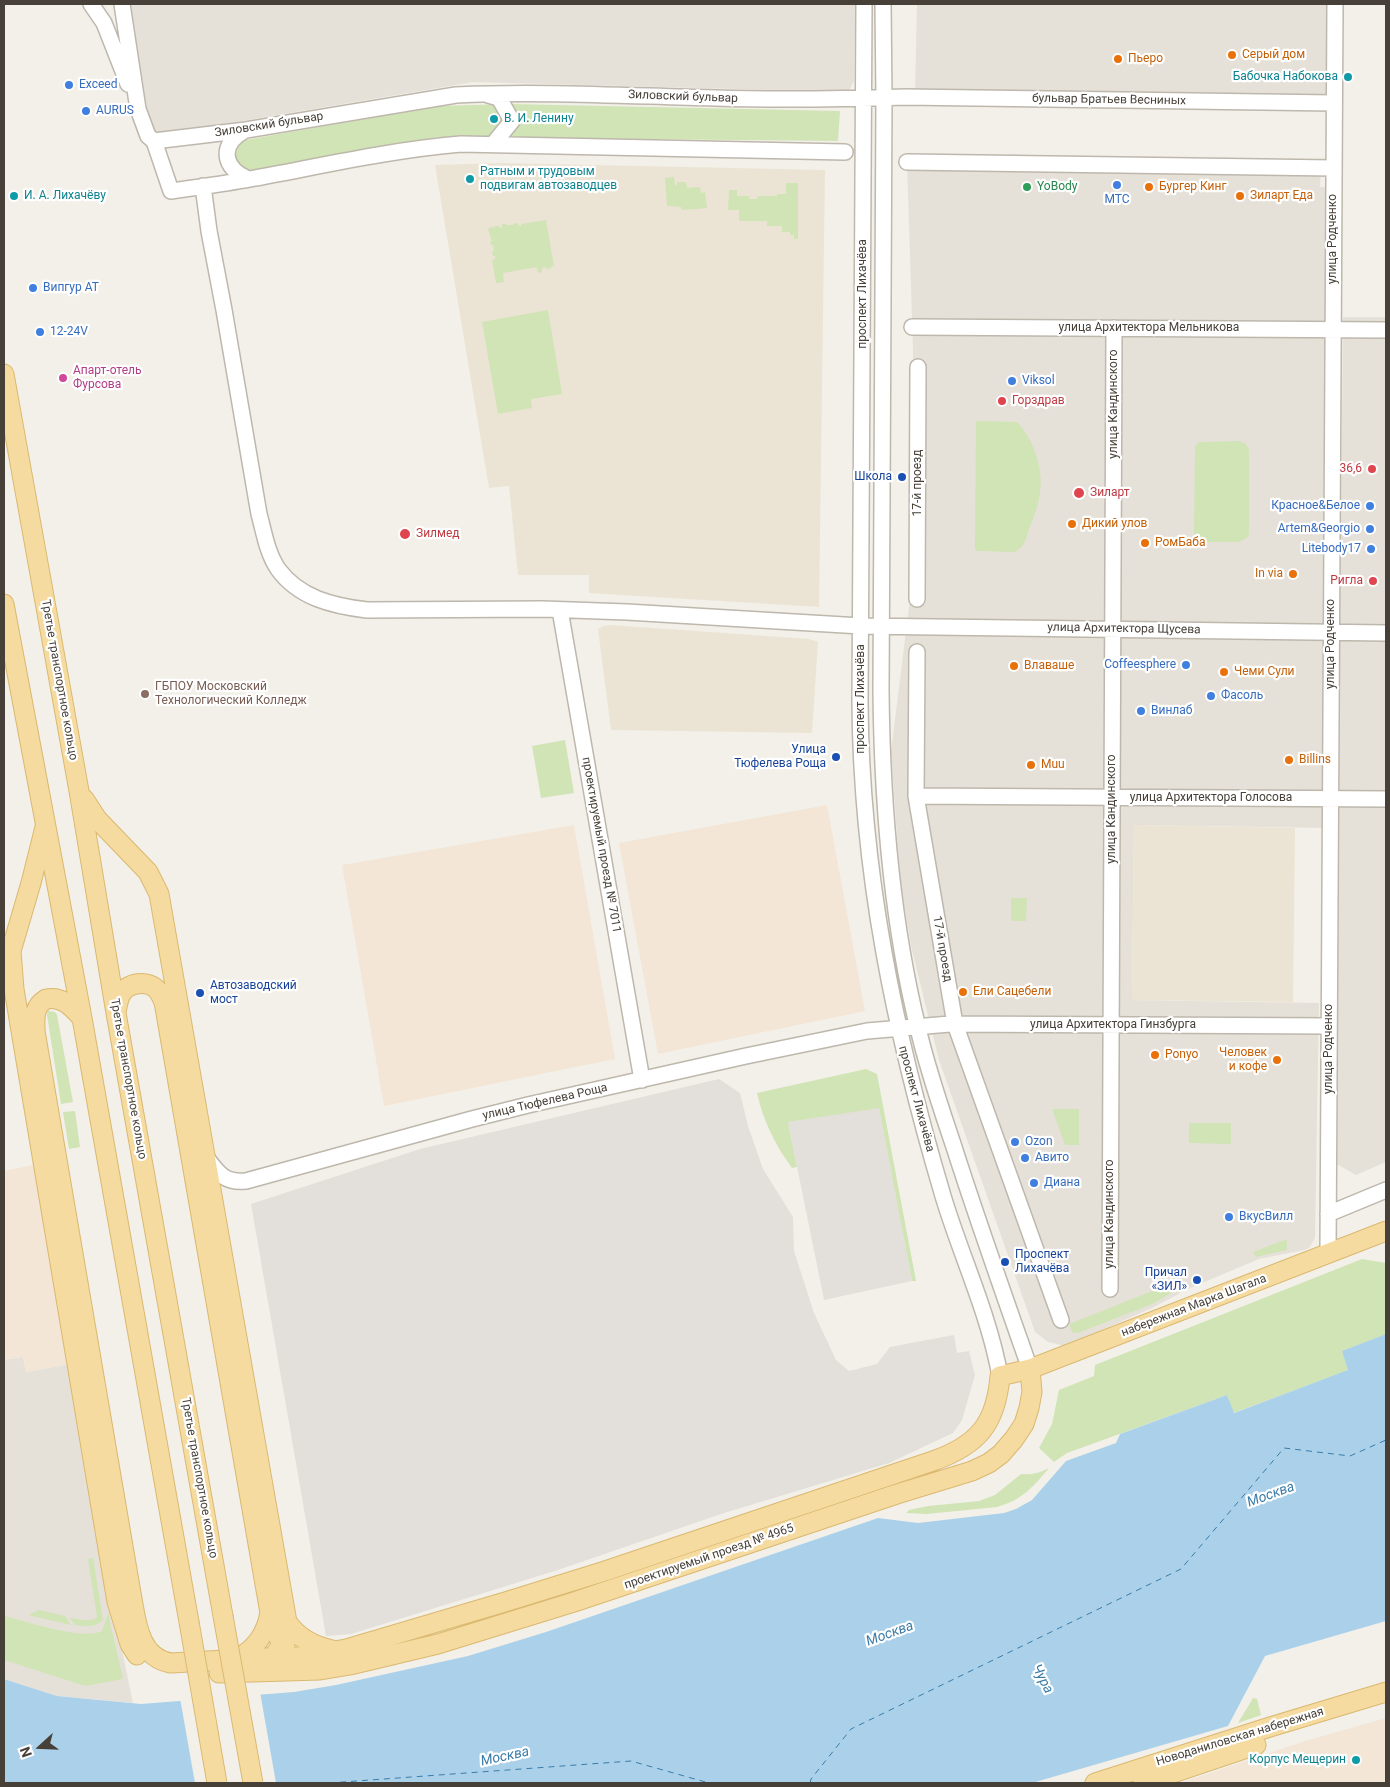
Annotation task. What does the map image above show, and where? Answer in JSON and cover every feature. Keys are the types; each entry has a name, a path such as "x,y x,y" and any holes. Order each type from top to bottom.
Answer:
{"main road":[{"name":"Третье транспортное кольцо","path":"4,374 80,791 116,1013 253,1783"},
{"path":"4,604 82,1018 217,1783"},
{"path":"80,791 97,819 148,872 158,894 287,1622 287,1633 277,1650 255,1672"},
{"name":"проектируемый проезд № 4965","path":"45,827 11,951 12,970 18,1017 117,1602 125,1631 135,1653 146,1665 159,1672 184,1675 320,1670 350,1665 438,1644 511,1622 897,1494 972,1472 1001,1454 1024,1424 1032,1392 1030,1369"},
{"path":"116,1013 120,996 131,985 151,985 158,991 164,1002 277,1650"},
{"path":"82,1018 70,1005 61,1000 46,999 37,1007 34,1014 35,1031 140,1637 154,1657 162,1662 182,1663 237,1659 277,1650 298,1658 320,1670"},
{"name":"набережная Марка Шагала","path":"1000,1376 1030,1369 1386,1231"},
{"name":"проектируемый проезд № 4965","path":"298,1658 335,1651 431,1625 605,1571 951,1454 968,1444 984,1430 998,1401 1000,1376"},
{"path":"237,1659 252,1648 260,1639 268,1624 270,1613"},
{"path":"287,1622 306,1641 335,1651"},
{"name":"Новоданиловская набережная","path":"1102,1782 1270,1727 1386,1692"},
{"name":"Новоданиловская набережная","path":"1144,1783 1240,1750 1386,1704"}],"street":[{"name":"проспект Лихачёва","path":"864,4 860,740 865,822 876,911 898,1028 943,1198 978,1300 1000,1376"},
{"name":"проспект Лихачёва","path":"883,4 881,626 882,736 887,840 900,939 917,1027 967,1189 1030,1369"},
{"name":"улица Родченко","path":"1328,1254 1335,4"},
{"path":"95,10 106,19 112,20 123,8"},
{"path":"123,8 138,109"},
{"path":"95,10 151,138 171,191 248,179 354,158 417,148 461,144 845,152"},
{"name":"Зиловский бульвар","path":"482,94 499,98 512,121 494,144"},
{"name":"Зиловский бульвар","path":"151,138 244,131 456,95 617,94 714,98 884,98"},
{"name":"бульвар Братьев Весниных","path":"884,98 1334,103"},
{"path":"244,131 235,136 230,142 227,153 231,168 239,175 248,179"},
{"path":"907,162 1334,168"},
{"name":"улица Архитектора Щусева","path":"203,186 209,231 259,514 266,542 278,568 291,582 316,599 346,608 367,610 627,612 861,626 1386,632"},
{"name":"улица Архитектора Мельникова","path":"912,327 1386,330"},
{"name":"улица Кандинского","path":"1110,1289 1114,328"},
{"name":"17-й проезд","path":"917,599 918,367"},
{"name":"проектируемый проезд № 7011","path":"560,610 642,1080"},
{"name":"17-й проезд","path":"917,652 916,796 955,1024 1061,1320"},
{"name":"улица Архитектора Голосова","path":"916,796 1386,799"},
{"name":"улица Архитектора Гинзбурга","path":"898,1028 955,1024 1329,1026"},
{"name":"улица Тюфелева Роща","path":"206,1157 219,1174 227,1180 236,1182 246,1181 472,1119 867,1031 898,1028"},
{"path":"1328,1214 1386,1190"}],"shaded area":[{"path":"128,4 855,4 854,81 846,92 473,82 165,134 152,128 149,121"},
{"path":"917,4 1330,4 1330,84 1325,94 915,93"},
{"path":"912,154 1321,164 1320,187 1327,187 1324,828 1134,825 1132,1000 1319,1003 1315,1238 1309,1248 1259,1259 1188,1289 1152,1308 1067,1345 1048,1342 1035,1332 939,1060 911,946 900,879 891,752 913,574 913,351 907,162"},
{"path":"501,163 825,170 819,607 589,593 589,575 518,575 509,486 489,488 435,165"},
{"path":"1343,317 1386,317 1386,1162 1356,1175 1335,1163"},
{"path":"610,625 809,639 818,642 812,733 611,730 598,629"},
{"path":"827,805 865,1011 658,1054 619,843"},
{"path":"574,825 615,1059 384,1106 342,865"},
{"path":"1134,825 1295,828 1293,1002 1132,1000"},
{"path":"719,1079 740,1093 748,1126 763,1169 793,1217 794,1251 814,1313 836,1360 849,1371 877,1364 890,1347 954,1335 957,1353 969,1351 975,1375 962,1420 953,1433 889,1463 721,1514 558,1570 351,1634 326,1636 251,1204 420,1149"},
{"path":"879,1107 912,1281 824,1300 788,1122"},
{"path":"37,1164 70,1364 26,1372 23,1357 4,1360 4,1171"},
{"path":"23,1357 26,1372 70,1364 116,1621 133,1703 57,1696 4,1679 4,1360"},
{"path":"1386,1718 1386,1783 1180,1783 1305,1741"}],"green space":[{"path":"509,104 840,111 838,141 438,137 245,173 236,168 233,151 240,141 437,106"},
{"path":"674,177 675,186 677,182 686,182 687,188 700,187 701,193 705,192 707,208 682,210 681,207 667,206 665,178"},
{"path":"786,183 798,183 798,239 794,239 794,235 790,235 790,232 782,232 782,226 767,226 767,221 739,221 739,210 728,210 729,190 737,190 737,196 749,196 749,199 757,199 757,196 786,194"},
{"path":"546,220 554,266 546,269 546,267 542,268 542,272 538,273 537,267 503,273 504,282 496,283 492,260 495,259 495,256 493,256 493,245 490,242 492,241 488,229 493,226 494,229 495,226 500,228 502,224 513,225 518,223 521,226 521,224"},
{"path":"548,310 562,394 531,399 532,408 498,414 482,322"},
{"path":"976,422 1017,422 1029,438 1037,457 1041,478 1038,505 1024,544 1014,552 977,551 975,549"},
{"path":"1239,441 1246,444 1249,450 1249,534 1247,538 1239,542 1199,542 1194,538 1195,446 1199,442"},
{"path":"565,740 574,793 541,798 532,746"},
{"path":"1011,898 1027,898 1026,921 1011,921"},
{"path":"48,1011 55,1012 57,1015 73,1102 61,1104 47,1015"},
{"path":"866,1069 877,1074 916,1281 912,1281 879,1108 788,1122 797,1167 792,1168 770,1132 757,1093"},
{"path":"1052,1109 1079,1109 1079,1145 1065,1145"},
{"path":"75,1111 80,1147 69,1149 63,1112"},
{"path":"1189,1123 1231,1123 1231,1144 1189,1143"},
{"path":"1287,1239 1287,1250 1256,1257 1253,1252"},
{"path":"1362,1259 1386,1263 1386,1334 1343,1351 1349,1370 1233,1413 1227,1395 1067,1453 1054,1462 1039,1448 1052,1424 1059,1390 1094,1376 1095,1365"},
{"path":"1180,1280 1183,1286 1152,1304 1078,1333 1072,1332 1069,1324"},
{"path":"1049,1468 1020,1497 997,1507 927,1514 906,1513 909,1510 928,1506 979,1501 995,1495 1021,1474 1036,1473"},
{"path":"93,1558 103,1620 93,1625 75,1625 70,1618 88,1620 97,1617 88,1559"},
{"path":"39,1610 65,1616 71,1625 28,1615"},
{"path":"108,1613 123,1679 85,1686 4,1660 4,1616 40,1626 82,1634 102,1631"},
{"path":"1253,1698 1257,1699 1261,1715 1238,1723"}],"water":[{"path":"1386,1334 1386,1621 1265,1656 1228,1726 1032,1783 4,1783 4,1679 57,1696 141,1704 294,1692 336,1685 468,1656 546,1632 878,1518 918,1523 1004,1513 1016,1509 1032,1500 1066,1461 1116,1443 1120,1434 1227,1395 1234,1413 1348,1370 1342,1351"}],"pier":[{"path":"260,1692 276,1783 195,1783 180,1698"}],"ferry route":[{"path":"810,1783 811,1779 851,1729 1181,1569 1284,1448 1350,1456 1386,1440"},
{"path":"329,1783 631,1761 709,1783"}],"place":[{"name":"Серый дом","path":"1232,55"},
{"name":"Пьеро","path":"1118,59"},
{"name":"Бабочка Набокова","path":"1348,77"},
{"name":"Exceed","path":"69,85"},
{"name":"AURUS","path":"86,111"},
{"name":"В. И. Ленину","path":"494,119"},
{"name":"Ратным и трудовым подвигам автозаводцев","path":"470,179"},
{"name":"МТС","path":"1117,185"},
{"name":"YoBody","path":"1027,187"},
{"name":"Бургер Кинг","path":"1149,187"},
{"name":"И. А. Лихачёву","path":"14,196"},
{"name":"Зиларт Еда","path":"1240,196"},
{"name":"Випгур АТ","path":"33,288"},
{"name":"12-24V","path":"40,332"},
{"name":"Апарт-отель Фурсова","path":"63,378"},
{"name":"Viksol","path":"1012,381"},
{"name":"Горздрав","path":"1002,401"},
{"name":"36,6","path":"1372,469"},
{"name":"Школа","path":"902,477"},
{"name":"Зиларт","path":"1079,493"},
{"name":"Красное&Белое","path":"1370,506"},
{"name":"Дикий улов","path":"1072,524"},
{"name":"Artem&Georgio","path":"1370,529"},
{"name":"Зилмед","path":"405,534"},
{"name":"РомБаба","path":"1145,543"},
{"name":"Litebody17","path":"1371,549"},
{"name":"In via","path":"1293,574"},
{"name":"Ригла","path":"1373,581"},
{"name":"Coffeesphere","path":"1186,665"},
{"name":"Влаваше","path":"1014,666"},
{"name":"Чеми Сули","path":"1224,672"},
{"name":"ГБПОУ Московский Технологический Колледж","path":"145,694"},
{"name":"Фасоль","path":"1211,696"},
{"name":"Винлаб","path":"1141,711"},
{"name":"Улица Тюфелева Роща","path":"836,757"},
{"name":"Billins","path":"1289,760"},
{"name":"Muu","path":"1031,765"},
{"name":"Ели Сацебели","path":"963,992"},
{"name":"Автозаводский мост","path":"200,993"},
{"name":"Ponyo","path":"1155,1055"},
{"name":"Человек и кофе","path":"1277,1060"},
{"name":"Ozon","path":"1015,1142"},
{"name":"Авито","path":"1025,1158"},
{"name":"Диана","path":"1034,1183"},
{"name":"ВкусВилл","path":"1229,1217"},
{"name":"Проспект Лихачёва","path":"1005,1262"},
{"name":"Причал «ЗИЛ»","path":"1197,1280"},
{"name":"Корпус Мещерин","path":"1356,1760"}],"water label":[{"name":"Москва","path":"1271,1495"},
{"name":"Москва","path":"890,1634"},
{"name":"Чура","path":"1042,1679"},
{"name":"Москва","path":"505,1757"}]}
